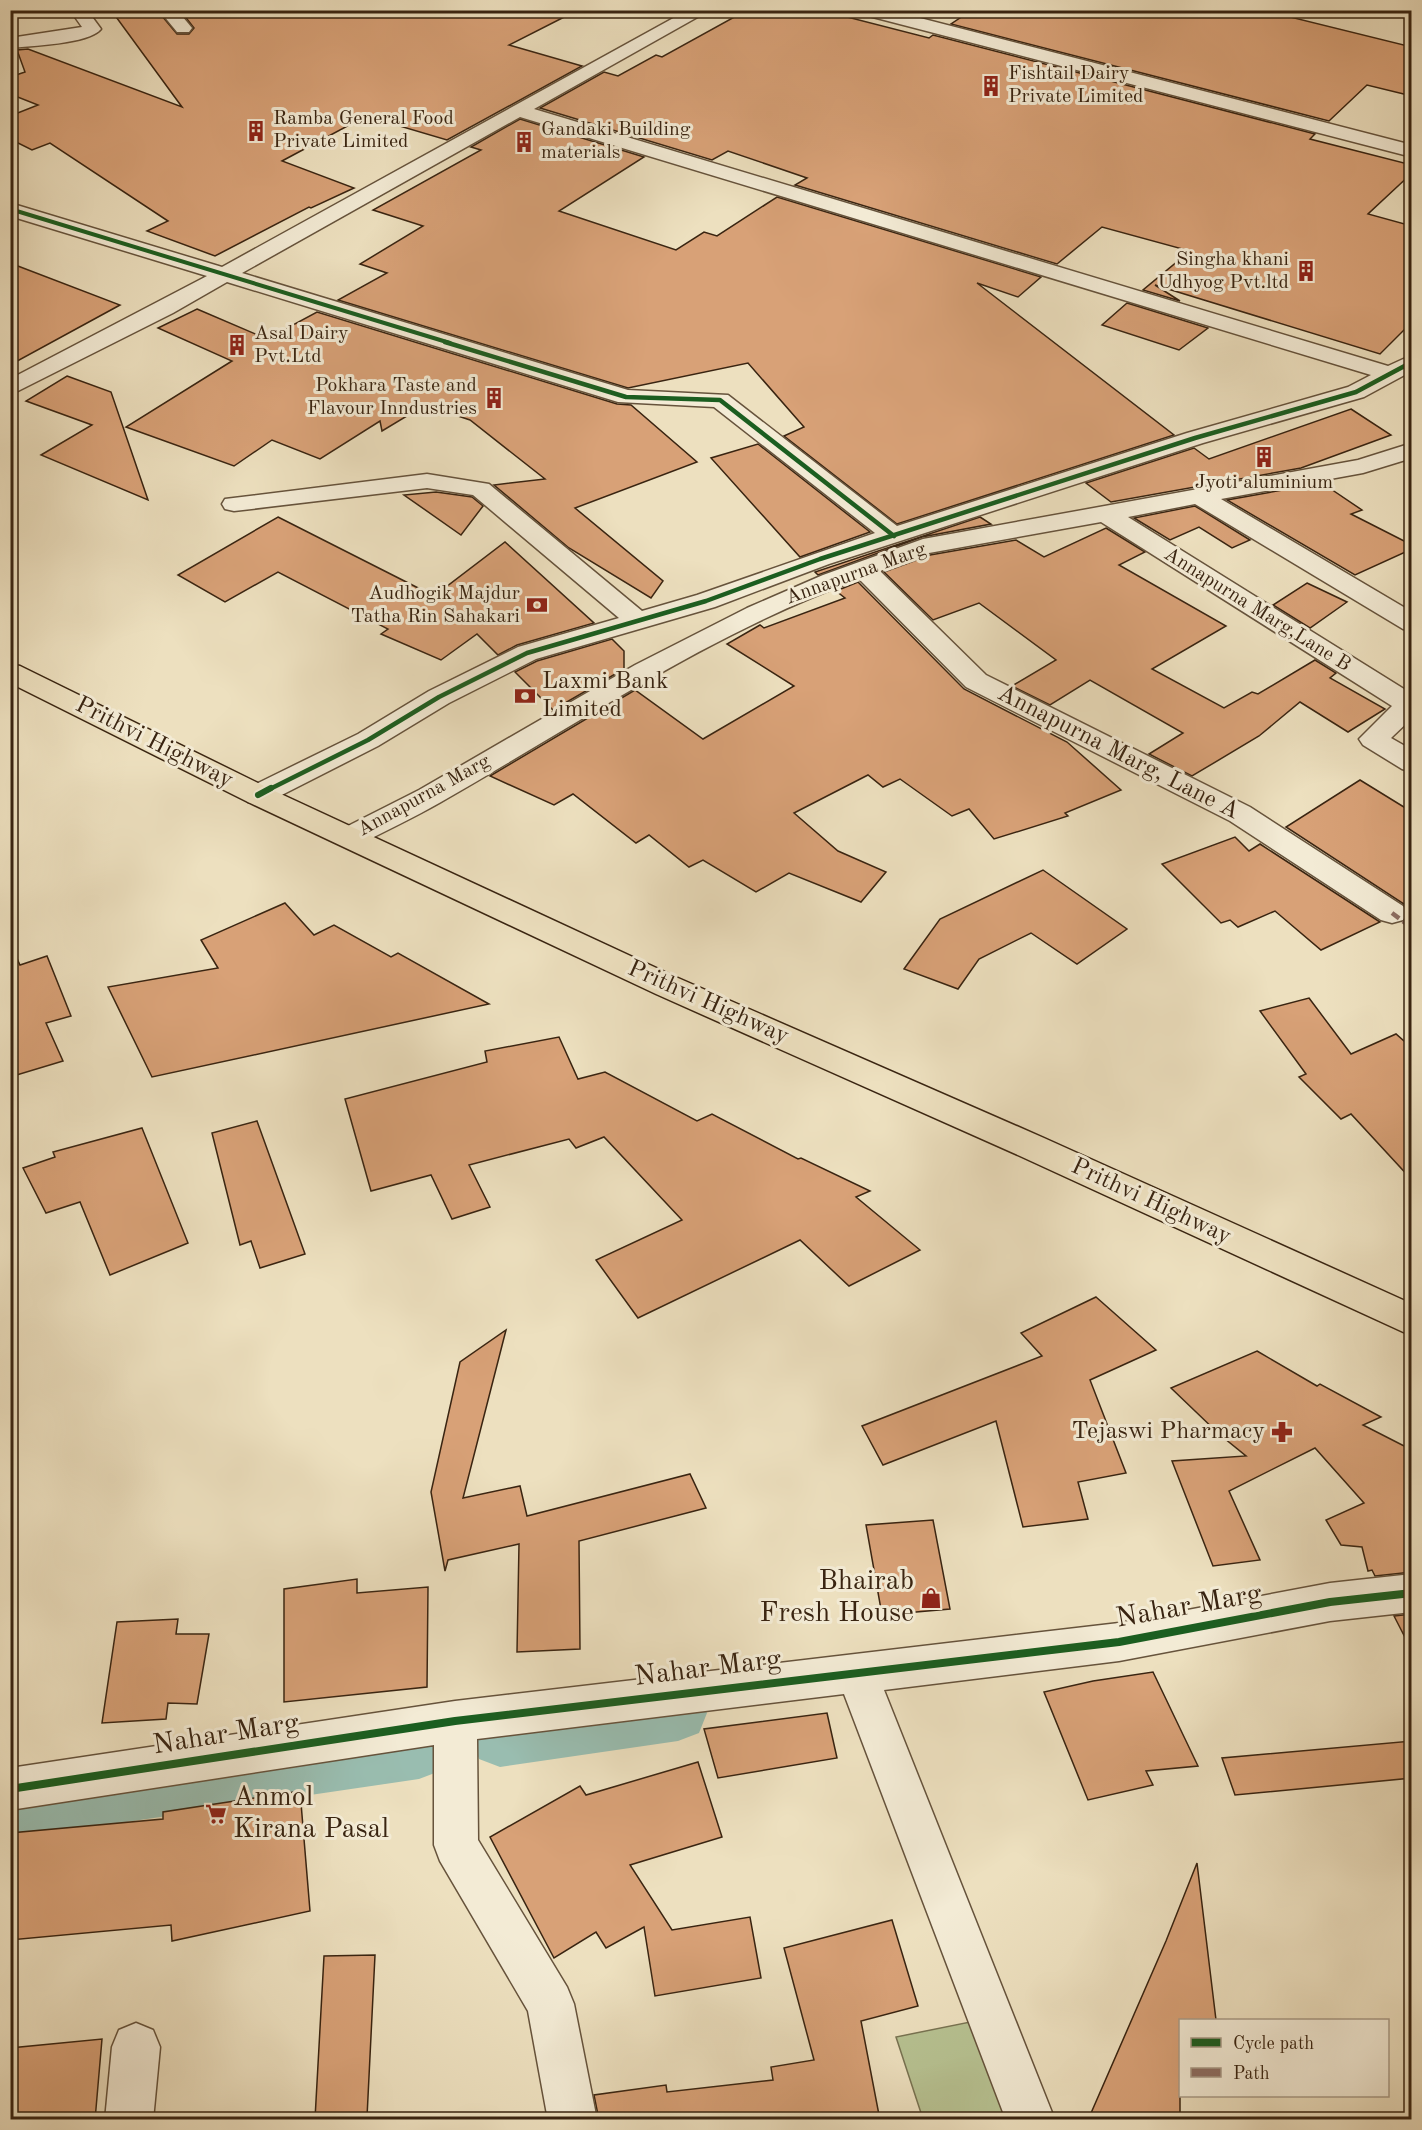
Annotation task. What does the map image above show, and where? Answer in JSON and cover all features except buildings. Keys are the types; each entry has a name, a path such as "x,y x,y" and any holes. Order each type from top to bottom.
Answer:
{"highway":[{"name":"Prithvi Highway","path":"10,672 258,795 667,986 1032,1147 1412,1321"}],"street":[{"path":"10,43 74,35 92,28 78,10"},
{"path":"167,10 183,28"},
{"path":"10,388 227,274 518,110 702,10"},
{"path":"867,10 1412,151"},
{"path":"518,110 1401,368"},
{"path":"10,210 626,397 720,400 894,536"},
{"path":"258,795 368,740 439,697 527,653 706,601 820,559 1195,438 1356,392 1401,368"},
{"name":"Annapurna Marg","path":"350,837 429,798 645,671 789,597 923,547 1405,458"},
{"path":"234,504 427,481 480,489 637,620"},
{"path":"1200,496 1412,623"},
{"name":"Annapurna Marg,Lane B","path":"1106,514 1409,705 1373,739 1412,763"},
{"name":"Annapurna Marg, Lane A","path":"864,570 976,681 1239,814 1392,913"},
{"name":"Nahar Marg","path":"10,1790 454,1721 1119,1642 1330,1602 1412,1593"},
{"path":"856,1672 1031,2120"},
{"path":"454,1721 456,1845 550,2004 573,2120"},
{"path":"129,2120 136,2047"}],"green space":[{"path":"970,2022 1006,2119 923,2119 896,2037"}],"waterway":[{"path":"500,1739 678,1713"},
{"path":"10,1810 419,1751"}],"marked path":[{"path":"1392,913 1412,928"}],"cycle path":[{"path":"10,209 626,397 720,400 894,536"},
{"path":"258,795 368,740 439,697 527,653 706,601 820,559 1195,438 1356,392 1412,362"},
{"path":"10,1789 455,1721 1119,1642 1330,1602 1412,1593"}],"place":[{"name":"Fishtail Dairy Private Limited","path":"991,86"},
{"name":"Ramba General Food Private Limited","path":"256,131"},
{"name":"Gandaki Building materials","path":"524,142"},
{"name":"Singha khani Udhyog Pvt.ltd","path":"1306,271"},
{"name":"Asal Dairy Pvt.Ltd","path":"237,345"},
{"name":"Pokhara Taste and Flavour Inndustries","path":"494,398"},
{"name":"Jyoti aluminium","path":"1264,457"},
{"name":"Audhogik Majdur Tatha Rin Sahakari","path":"537,605"},
{"name":"Laxmi Bank Limited","path":"525,696"},
{"name":"Tejaswi Pharmacy","path":"1282,1432"},
{"name":"Bhairab Fresh House","path":"931,1598"},
{"name":"Anmol Kirana Pasal","path":"216,1814"}]}
